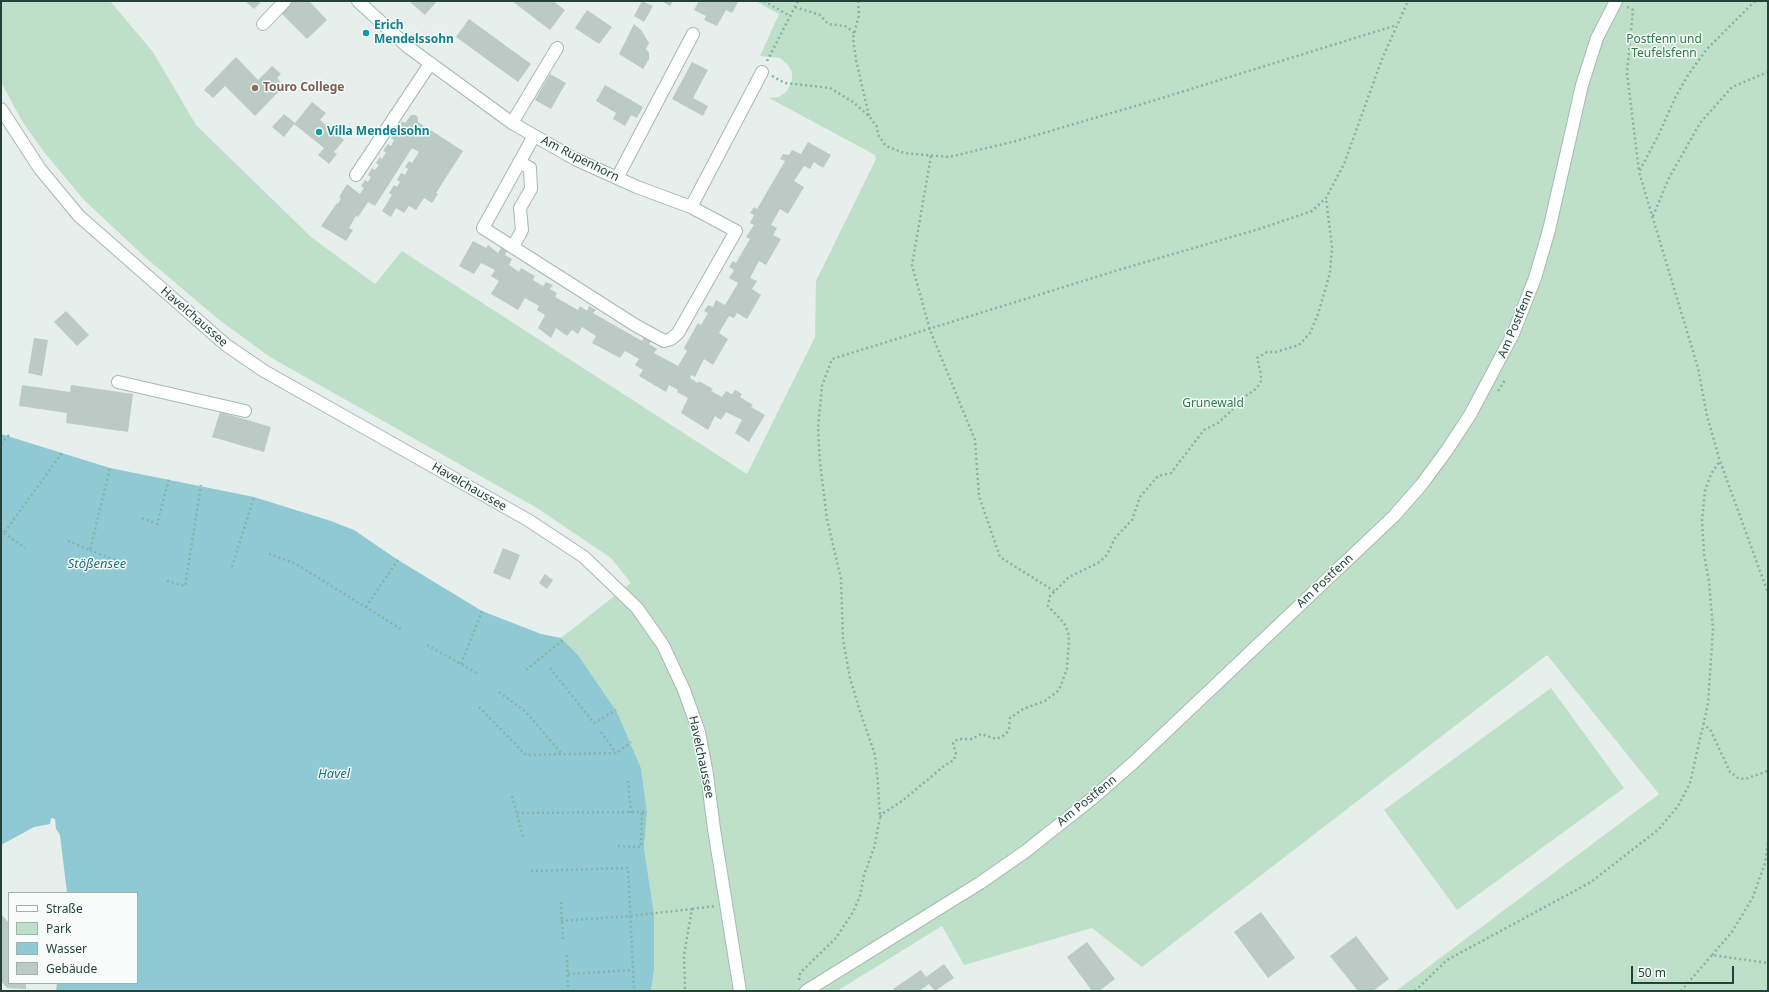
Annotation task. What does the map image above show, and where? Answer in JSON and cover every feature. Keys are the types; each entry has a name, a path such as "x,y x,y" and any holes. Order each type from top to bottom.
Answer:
{"street":[{"path":"263,24 285,1"},
{"name":"Am Rupenhorn","path":"358,1 408,48 512,123 575,159 617,178 691,207 736,231 678,333 671,339 664,341 635,326 513,247"},
{"name":"Am Postfenn","path":"804,988 980,882 1026,851 1094,797 1139,758 1394,516 1422,484 1470,415 1514,334 1536,278 1549,230 1582,85 1597,38 1616,1"},
{"path":"617,178 693,34"},
{"path":"512,123 556,48"},
{"path":"356,175 430,64"},
{"path":"691,207 762,72"},
{"name":"Havelchaussee","path":"1,109 40,169 79,216 226,345 264,371 528,520 584,557 637,608 663,645 684,690 698,732 707,774 714,829 740,991"},
{"path":"519,162 530,168 531,189 520,208 522,230 513,247 482,228 519,162 534,136"},
{"path":"118,382 245,411"}],"path":[{"path":"764,1 790,16"},
{"path":"798,1 762,72 785,82 830,88 853,102 869,116 876,127 878,135 886,146 904,153 949,157 1016,141 1156,100 1397,25"},
{"path":"858,1 860,15 853,38 856,60 869,116"},
{"path":"804,988 799,977 802,970 836,938 853,912 860,896 864,875 874,848 880,818 875,755 858,708 850,678 843,640 841,579 827,519 820,463 818,428 822,386 832,359 930,330 1125,268 1289,220 1312,211 1326,198 1344,164 1382,59 1408,1"},
{"path":"1639,172 1659,134 1675,98 1688,75 1707,49 1754,1"},
{"path":"795,7 820,15 828,24 845,26 855,33"},
{"path":"1624,14 1627,7 1633,10 1627,73 1639,172 1698,368 1707,416 1720,461 1768,593"},
{"path":"1653,217 1669,178 1700,123 1732,87 1768,72"},
{"path":"931,156 912,265 930,330 975,440 979,496 1000,556 1054,591"},
{"path":"880,818 882,814 902,801 954,760 956,754 953,743 958,738 972,739 981,734 996,739 1001,737 1006,734 1009,729 1010,718 1023,709 1045,701 1059,690 1067,669 1069,640 1068,632 1064,623 1048,606 1050,596 1069,577 1098,563 1104,558 1115,538 1132,520 1140,497 1158,476 1171,473 1204,430 1218,423 1239,401 1257,388 1261,381 1258,358 1267,352 1276,352 1299,345 1310,333 1318,314 1330,274 1332,247 1326,198"},
{"path":"1498,392 1508,373"},
{"path":"1,444 9,435"},
{"path":"4,534 62,453"},
{"path":"1415,991 1447,960 1591,882 1659,829 1678,806 1690,783 1702,723 1708,704 1713,629 1709,580 1704,554 1702,520 1705,492 1711,474 1720,461"},
{"path":"90,550 110,468"},
{"path":"142,518 157,524 169,479"},
{"path":"167,581 185,586 201,485"},
{"path":"232,567 254,497"},
{"path":"1,531 25,548"},
{"path":"68,541 115,560"},
{"path":"269,554 296,564 401,629"},
{"path":"366,607 398,560"},
{"path":"461,664 482,611"},
{"path":"526,670 563,640"},
{"path":"427,645 477,672"},
{"path":"550,668 594,723 616,710"},
{"path":"499,692 526,712 563,754"},
{"path":"479,707 526,755 617,753 631,742"},
{"path":"1702,723 1711,731 1730,772 1738,778 1745,778 1768,771"},
{"path":"601,732 617,753"},
{"path":"628,780 631,813"},
{"path":"512,796 518,813 523,837"},
{"path":"618,846 641,847 642,812"},
{"path":"518,813 647,812"},
{"path":"1681,991 1732,932 1753,897 1765,863 1768,843"},
{"path":"531,871 628,868 634,990"},
{"path":"561,902 563,941"},
{"path":"562,921 630,916 727,904"},
{"path":"685,991 684,955 692,909"},
{"path":"567,955 568,991"},
{"path":"1712,955 1768,963"},
{"path":"568,974 632,970"}],"green space":[{"name":"Grunewald","path":"1,1 110,1 153,52 196,125 311,237 375,284 402,251 747,474 815,337 816,281 876,159 875,155 769,98 779,97 787,91 792,81 792,72 787,64 780,58 760,56 779,14 755,1 1768,1 1768,991 1396,991 1659,794 1547,655 1142,967 1092,928 964,965 942,926 837,991 651,991 654,970 654,914 644,848 647,812 641,768 617,712 578,655 561,638 631,583 611,558 537,508 270,357 218,319 145,257 84,200 44,152 22,121 1,82"},
{"path":"1551,688 1624,788 1457,910 1384,810"}],"water":[{"name":"Havel","path":"1,434 110,468 254,497 331,521 354,530 398,560 482,611 541,634 561,638 578,655 617,712 641,768 647,812 644,848 654,914 654,970 651,991 56,991 57,984 138,984 138,892 67,892 60,835 56,829 55,819 51,818 50,824 34,827 1,845"}],"building":[{"path":"245,1 262,1 254,9"},
{"path":"294,1 309,1 327,20 307,39 281,13"},
{"path":"409,1 437,1 425,15"},
{"path":"512,1 553,1 565,10 550,30"},
{"path":"642,1 653,6 644,22 634,16"},
{"path":"661,1 673,1 670,6"},
{"path":"699,1 738,2 732,13 726,10 717,26 704,20 706,16 694,10"},
{"path":"587,10 612,27 599,44 575,28"},
{"path":"469,19 531,64 518,82 456,37"},
{"path":"634,24 641,30 649,43 646,49 649,53 649,59 643,69 619,54"},
{"name":"Touro College","path":"236,57 258,80 272,66 281,74 277,78 284,86 255,116 225,86 213,98 204,90"},
{"path":"692,62 708,70 693,98 708,106 703,116 672,99"},
{"path":"550,74 566,83 551,109 535,100"},
{"path":"605,85 643,107 637,118 631,115 625,126 613,119 616,113 596,101"},
{"name":"Villa Mendelsohn","path":"312,102 326,113 320,120 344,140 334,152 337,154 329,164 318,155 324,148 294,124 284,137 272,127 284,114 295,123"},
{"path":"411,115 416,115 418,122 463,151 436,193 438,194 432,203 424,198 416,210 409,206 404,213 396,208 391,217 382,211 392,195 389,193 394,185 397,187 400,182 397,180 401,173 405,175 408,169 405,167 409,161 412,163 419,152 412,148 375,206 368,202 358,217 356,216 349,228 353,230 346,241 321,226 337,203 338,204 341,198 339,197 347,184 360,194 364,188 361,186 365,180 368,182 371,177 368,175 372,168 375,170 379,165 376,163 380,157 382,159 386,152 383,151 388,144 391,146 394,140 391,138 395,132 398,134 401,129 399,127 402,121 405,123"},
{"path":"808,142 831,155 823,168 814,162 810,169 804,166 794,181 804,187 788,214 780,209 771,225 777,228 773,235 781,239 766,265 759,261 750,278 757,281 752,289 761,295 747,319 737,313 734,318 729,316 719,333 728,339 713,365 704,359 695,377 691,375 690,378 713,389 711,391 722,397 726,391 732,394 735,390 742,394 740,397 753,405 751,407 765,415 749,442 735,433 742,420 726,412 721,420 715,416 708,430 681,413 688,398 677,392 678,390 669,385 666,392 639,376 643,370 635,365 639,359 625,351 620,358 592,343 596,336 582,327 578,334 572,330 567,336 556,328 551,338 538,328 545,315 537,310 539,306 525,298 518,310 491,294 499,281 491,276 495,270 481,263 474,274 459,266 473,241 486,248 488,245 498,253 501,248 507,251 505,255 512,259 509,265 519,272 521,268 535,276 533,280 543,286 546,282 553,285 550,289 557,293 555,297 578,310 580,306 587,311 589,306 596,310 593,313 642,341 644,337 652,341 649,344 657,349 654,353 678,366 687,351 684,348 698,323 701,325 708,313 704,311 708,305 713,307 716,300 725,305 738,283 729,278 734,270 729,267 733,261 736,263 750,239 746,237 754,225 750,223 754,215 750,213 754,207 757,209 785,161 780,159 783,154 789,155 792,150 801,154"},
{"path":"66,311 89,335 77,346 54,322"},
{"path":"34,338 48,340 42,376 28,373"},
{"path":"22,385 70,392 71,385 133,394 128,432 66,423 67,413 19,406"},
{"path":"220,412 271,427 264,452 212,437"},
{"path":"503,548 520,555 510,580 493,573"},
{"path":"545,574 553,580 547,589 539,583"},
{"path":"1261,912 1295,958 1268,978 1234,932"},
{"path":"1,914 8,922 8,984 26,984 26,989 7,988 1,981"},
{"path":"1356,936 1389,979 1373,991 1358,991 1330,956"},
{"path":"1087,942 1115,979 1099,991 1092,991 1067,957"},
{"path":"944,964 954,978 935,991 929,984 919,991 894,991 893,989 921,970 926,977"}],"place":[{"name":"Erich Mendelssohn","path":"366,33"},
{"name":"Touro College","path":"255,88"},
{"name":"Villa Mendelsohn","path":"319,132"}],"park label":[{"name":"Postfenn und Teufelsfenn","path":"1664,47"}],"water label":[{"name":"Stößensee","path":"97,564"}]}
